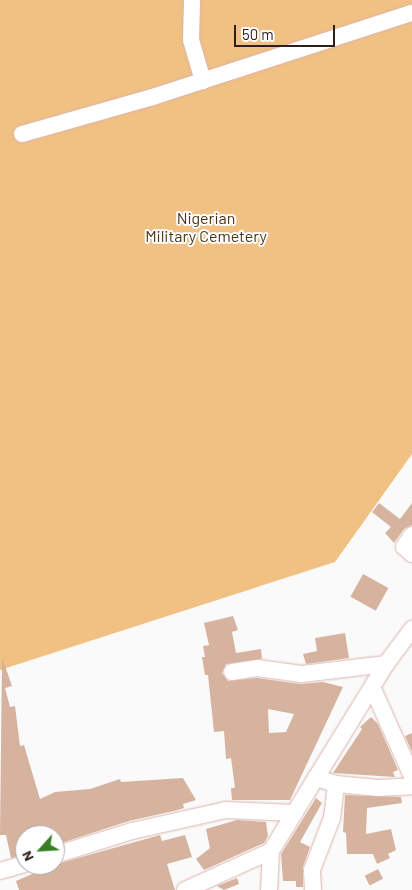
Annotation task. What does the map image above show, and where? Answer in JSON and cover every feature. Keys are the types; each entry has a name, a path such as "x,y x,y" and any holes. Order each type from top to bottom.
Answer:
{"street":[{"path":"192,0 191,40 203,81"},
{"path":"22,134 203,81 412,13"},
{"path":"412,535 404,547 412,554"},
{"path":"269,890 271,851 373,690 386,664 412,629"},
{"path":"232,672 257,668 302,674 386,664"},
{"path":"373,690 412,776"},
{"path":"316,778 336,784 378,788 412,786"},
{"path":"313,890 312,870 332,818 336,784"},
{"path":"65,852 132,831 226,810 295,813"},
{"path":"185,890 271,851"},
{"path":"0,871 15,867"}],"green space":[{"name":"Nigerian Military Cemetery","path":"0,0 412,0 412,454 335,562 0,670"}],"building":[{"path":"379,503 400,519 412,503 412,525 404,529 394,543 385,533 391,527 372,512"},
{"path":"363,574 388,588 376,611 350,597"},
{"path":"233,616 238,630 232,632 236,653 261,649 262,659 226,664 222,673 228,681 257,678 301,684 323,682 343,687 290,800 232,800 231,788 235,788 231,758 226,759 224,731 214,732 208,675 205,675 202,657 205,657 203,646 209,645 204,623","holes":["268,709 294,714 286,732 269,733"]},
{"path":"345,633 349,658 306,664 303,654 317,651 315,638"},
{"path":"2,657 12,686 5,688 10,707 15,706 20,746 24,745 40,799 55,792 90,789 120,779 121,782 183,778 196,800 183,804 184,808 178,810 129,821 65,842 65,825 15,825 15,857 11,858 6,835 0,835"},
{"path":"371,717 378,724 398,770 393,772 395,777 333,773 362,729 360,727"},
{"path":"412,733 412,752 405,736"},
{"path":"345,795 401,797 402,803 367,808 366,834 391,829 396,850 388,854 390,858 377,864 373,854 347,854 346,833 343,832"},
{"path":"316,798 322,803 300,842 310,847 303,867 303,887 296,887 296,881 283,881 281,854"},
{"path":"237,820 266,822 268,836 264,843 204,870 196,859 210,848 206,829"},
{"path":"160,835 162,841 185,835 192,857 167,864 175,890 19,890 16,881 30,875 65,875 65,862"},
{"path":"378,869 383,879 370,886 365,876"},
{"path":"237,878 239,884 224,890 217,886"}]}
